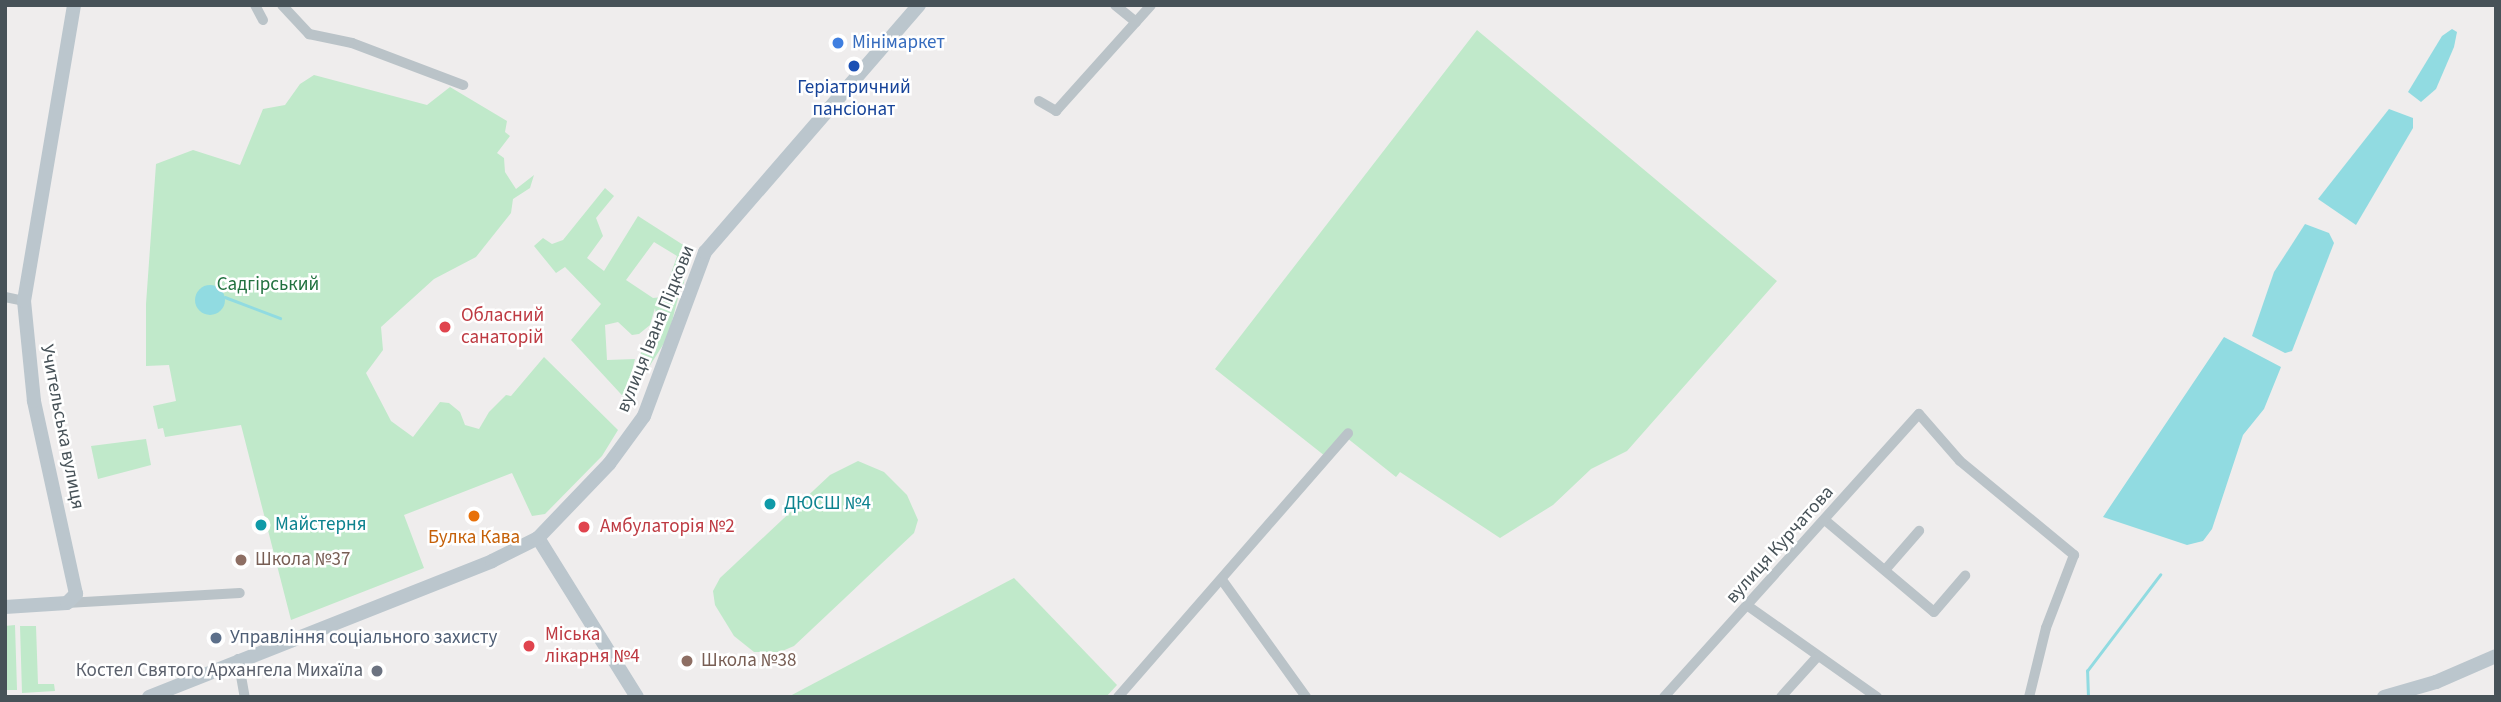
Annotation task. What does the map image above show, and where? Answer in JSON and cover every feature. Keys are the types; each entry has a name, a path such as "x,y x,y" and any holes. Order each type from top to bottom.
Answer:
{"street":[{"name":"Учительська вулиця","path":"67,603 75,598 75,589 34,401 24,301 74,5"},
{"path":"255,5 263,20"},
{"path":"282,5 309,34 352,43 463,85"},
{"name":"вулиця Івана Підкови","path":"149,697 238,658 492,561 538,538 609,464 644,416 705,252 919,5"},
{"path":"1115,5 1136,22"},
{"path":"1039,101 1056,111 1151,5"},
{"path":"5,297 24,301"},
{"name":"вулиця Курчатова","path":"1664,697 1826,521 1919,414 1960,461 2074,555 2046,628 2029,697"},
{"path":"1118,697 1348,433"},
{"path":"1826,521 1934,612 1965,576"},
{"path":"1885,570 1919,531"},
{"path":"538,538 637,697"},
{"path":"1222,580 1306,697"},
{"path":"5,607 240,593"},
{"path":"1748,606 1877,697"},
{"path":"2384,697 2436,682 2496,656"},
{"path":"1782,697 1817,657"},
{"path":"238,658 245,697"}],"green space":[{"path":"1477,30 1777,281 1627,451 1591,469 1553,505 1500,538 1400,472 1396,477 1342,434 1325,456 1215,369"},
{"name":"Садгірський","path":"314,75 427,105 450,87 507,121 505,132 510,136 497,153 504,158 505,172 516,189 534,175 530,188 513,199 511,213 476,257 434,279 381,327 383,350 366,373 391,421 413,437 440,402 449,403 460,412 465,425 479,429 489,412 506,395 511,396 544,357 618,430 602,456 545,514 532,516 512,473 404,515 424,568 291,620 241,425 165,437 163,428 158,429 153,406 176,401 169,365 146,366 146,304 156,164 193,150 240,165 263,109 285,105 300,84"},
{"path":"605,188 614,196 596,218 603,236 587,258 604,271 638,216 688,248 684,283 674,295 678,298 668,337 647,370 638,375 639,357 657,320 655,308 650,325 639,334 632,335 618,322 605,325 607,360 635,359 630,379 639,388 631,405 571,340 601,304 565,267 556,273 534,246 543,238 552,244 563,240","holes":["654,242 677,256 663,297 653,298 626,280"]},
{"path":"146,439 151,465 98,479 91,446"},
{"path":"858,461 884,472 907,495 918,520 914,533 794,646 780,652 754,652 734,636 715,605 713,591 720,578 830,475"},
{"path":"1014,578 1117,685 1106,697 788,697"},
{"path":"15,625 17,690 5,690 5,626"},
{"path":"20,626 36,626 38,684 54,684 55,691 22,693"}],"water":[{"path":"2452,29 2457,32 2454,47 2436,89 2421,102 2408,92 2442,36"},
{"path":"2389,109 2413,118 2413,128 2356,225 2318,199"},
{"path":"2305,224 2329,233 2334,243 2292,351 2285,353 2252,336 2274,272"},
{"path":"210,285 221,289 225,300 221,311 210,315 199,311 195,300 199,289"},
{"path":"2224,337 2281,367 2264,409 2243,435 2212,529 2203,541 2187,545 2103,517"}],"waterway":[{"path":"225,297 280,318"},
{"path":"2088,697 2087,671 2160,575"}],"place":[{"name":"Мінімаркет","path":"838,43"},
{"name":"Геріатричний пансіонат","path":"854,66"},
{"name":"Обласний санаторій","path":"445,327"},
{"name":"ДЮСШ №4","path":"770,504"},
{"name":"Булка Кава","path":"474,516"},
{"name":"Майстерня","path":"261,525"},
{"name":"Амбулаторія №2","path":"584,527"},
{"name":"Школа №37","path":"241,560"},
{"name":"Управління соціального захисту","path":"216,638"},
{"name":"Міська лікарня №4","path":"529,646"},
{"name":"Школа №38","path":"687,661"},
{"name":"Костел Святого Архангела Михаїла","path":"377,671"}]}
